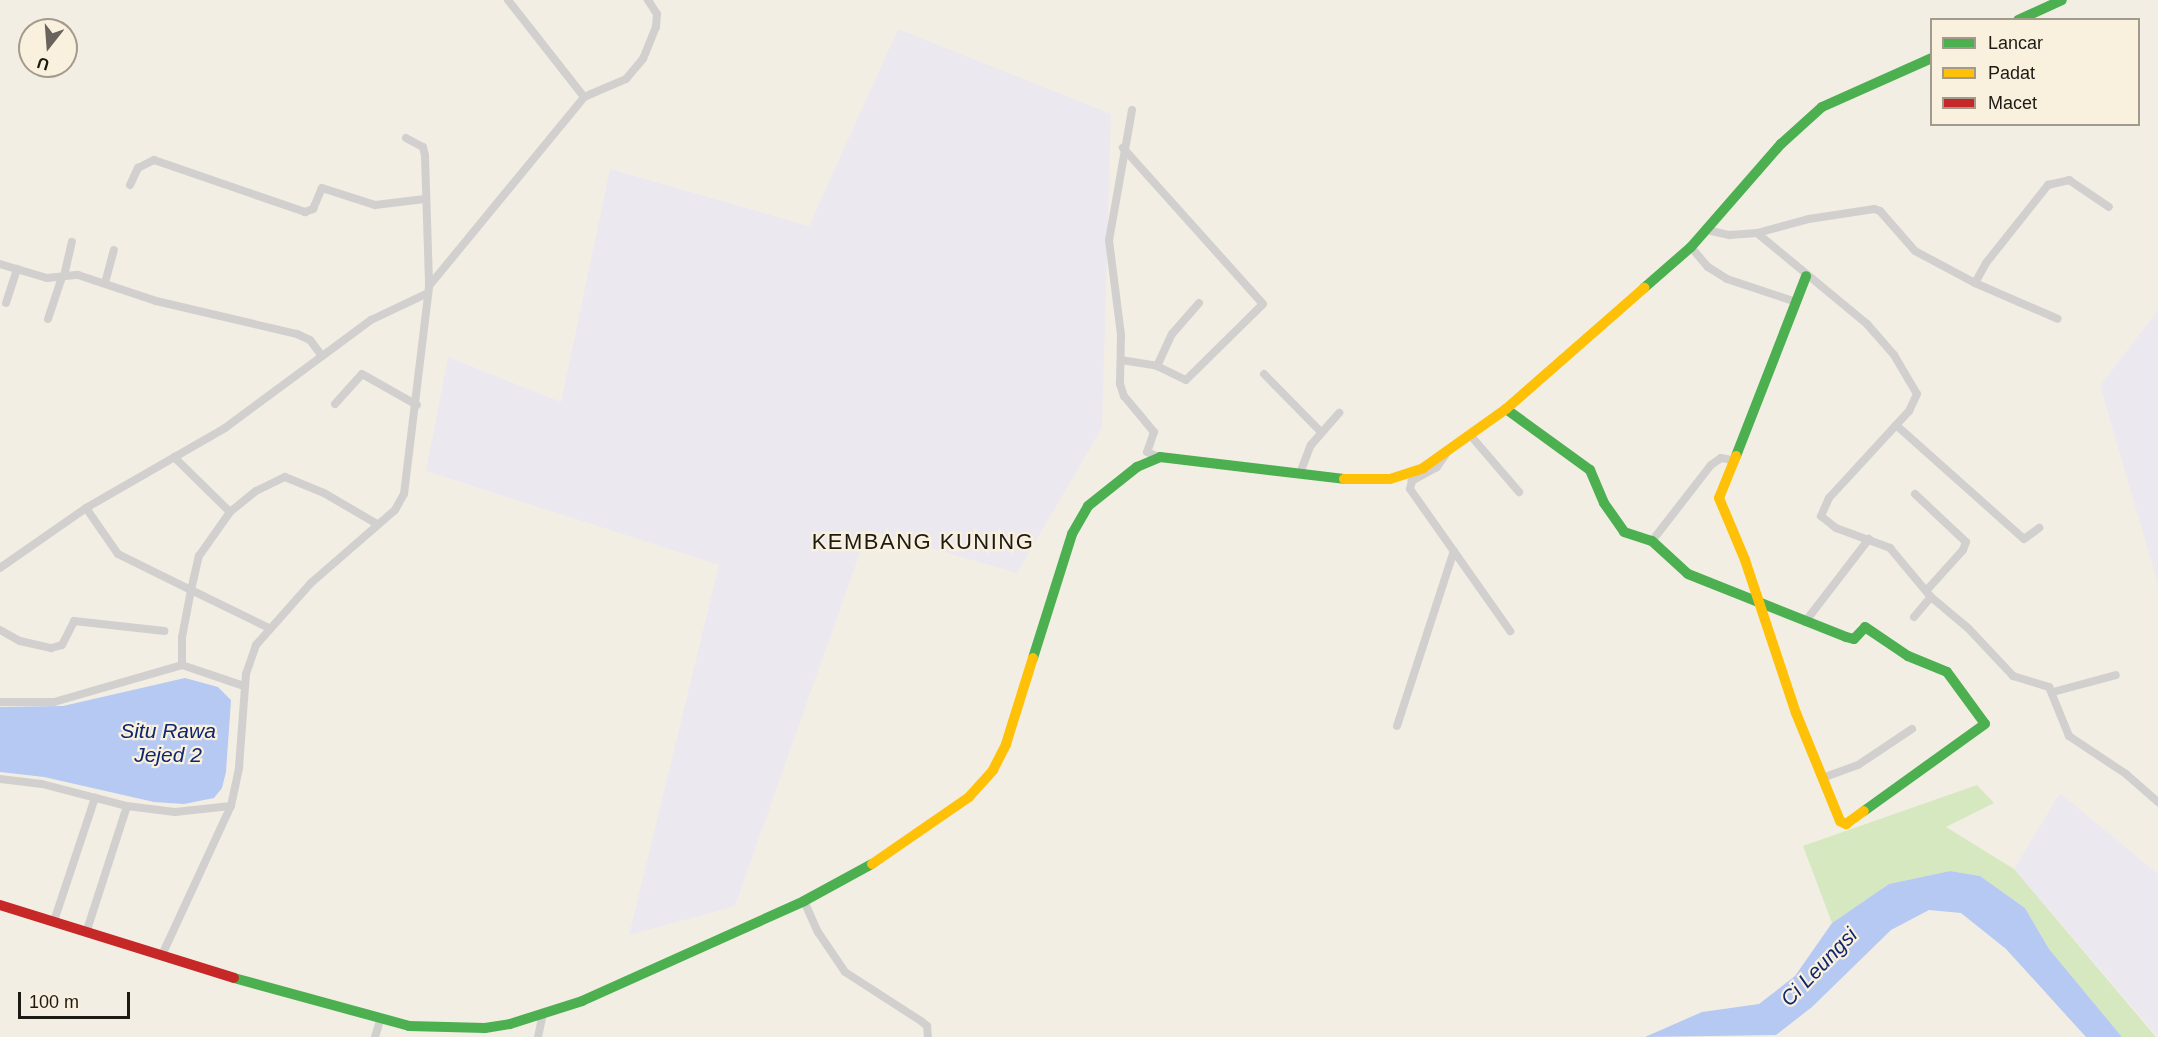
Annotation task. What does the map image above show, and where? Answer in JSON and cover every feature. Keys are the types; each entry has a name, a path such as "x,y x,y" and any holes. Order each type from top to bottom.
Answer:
{"main road":[{"path":"2022,18 2062,0"},
{"path":"0,905 380,1021 462,1030 510,1024 543,1014 804,902 885,856 939,820 969,797 993,770 1013,724 1079,519 1111,485 1137,466 1160,457 1356,480 1390,479 1423,468 1506,409 1691,247 1781,144 1822,107 1930,59"},
{"path":"1506,409 1590,470 1604,503 1624,532 1652,542 1688,574 1760,604 1854,639 1865,627 1908,656 1931,663 1947,672 1985,724 1846,824 1840,821 1825,777 1796,713 1760,604 1719,498 1806,276"}],"street":[{"path":"508,0 584,97"},
{"path":"0,568 86,508 225,428 371,320 428,290 584,97 626,79 643,59 656,27 657,14 648,0"},
{"path":"1132,110 1123,148 1109,240 1121,360 1121,390 1154,432 1147,452 1160,457"},
{"path":"162,955 231,806 239,767 244,686 250,658 269,628 311,583 395,510 404,494 417,405 428,290 423,147 406,138"},
{"path":"1121,360 1157,366 1186,380 1263,304 1123,148"},
{"path":"130,185 138,168 154,160 304,212 313,209 322,188 375,205 425,199"},
{"path":"1975,283 1986,263 2048,185 2069,180 2109,207"},
{"path":"1707,230 1729,235 1757,232 1809,219 1874,209 1880,211 1915,251 1975,283 2058,319"},
{"path":"1757,232 1806,276 1867,324 1913,384 1916,401 1859,462 1820,510 1821,516 1836,528 1890,548 1928,594 1968,627 2013,676 2044,685 2053,692 2069,736 2126,774 2158,802"},
{"path":"48,319 72,242"},
{"path":"1691,247 1708,267 1727,279 1796,302"},
{"path":"105,283 114,250"},
{"path":"0,264 47,278 78,275 156,301 304,336 322,356"},
{"path":"6,303 17,269"},
{"path":"1157,366 1172,334 1199,303"},
{"path":"335,404 362,374 417,405"},
{"path":"1264,374 1321,432"},
{"path":"1300,473 1321,432 1339,413"},
{"path":"1896,425 2024,539 2039,528"},
{"path":"1471,436 1519,492"},
{"path":"1448,450 1437,468 1412,482 1410,489 1510,631"},
{"path":"174,458 230,512"},
{"path":"1652,542 1711,465 1721,458 1732,460"},
{"path":"182,665 182,637 190,591 200,556 230,512 256,491 285,477 324,493 377,524"},
{"path":"1914,617 1928,594 1963,550 1966,542 1915,494"},
{"path":"86,508 118,554 269,628"},
{"path":"1806,622 1869,539"},
{"path":"1396,726 1454,551"},
{"path":"0,630 20,641 51,648 62,645 74,621 164,632"},
{"path":"0,702 54,702 182,665 244,686"},
{"path":"2053,692 2116,675"},
{"path":"1825,777 1857,765 1912,729"},
{"path":"0,780 42,783 127,806 176,812 231,806"},
{"path":"54,921 95,798"},
{"path":"87,930 127,806"},
{"path":"804,902 818,932 845,972 921,1021 927,1026 928,1037"},
{"path":"538,1037 543,1014"},
{"path":"375,1037 380,1021"}],"shaded area":[{"path":"898,29 1111,114 1102,428 1017,573 868,530 735,906 629,935 719,565 426,471 448,357 561,402 610,169 809,226"},
{"path":"2158,310 2158,584 2100,386"},
{"path":"2060,793 2158,874 2158,1037 2014,869"}],"green space":[{"path":"1977,785 1994,803 1946,827 2014,869 2156,1037 2122,1037 2049,949 2025,908 1980,876 1950,871 1889,884 1832,923 1803,846"}],"water":[{"name":"Situ Rawa Jejed 2","path":"185,678 218,687 231,700 226,772 222,788 214,798 184,804 154,802 44,777 0,772 0,707 63,706"},
{"name":"Ci Leungsi","path":"1950,871 1980,876 2025,908 2049,949 2122,1037 2086,1037 2006,949 1961,913 1929,910 1891,930 1812,1007 1776,1035 1645,1037 1702,1012 1759,1004 1795,976 1832,923 1889,884"}],"traffic: fast":[{"path":"2022,18 2062,0"},
{"path":"1644,288 1691,247 1781,144 1822,107 1930,59"},
{"path":"1736,456 1806,276"},
{"path":"1506,409 1590,470 1604,503 1624,532 1652,541 1688,574 1846,637 1854,639 1865,627 1908,656 1947,672 1985,724 1864,811"},
{"path":"1033,658 1072,534 1088,506 1137,467 1160,457 1344,479"},
{"path":"234,978 409,1026 485,1028 510,1024 582,1001 804,901 872,864"}],"traffic: slow":[{"path":"1344,479 1390,479 1423,468 1506,409 1644,288"},
{"path":"1736,456 1719,498 1745,560 1796,713 1840,821 1846,824 1864,811"},
{"path":"872,864 969,797 993,770 1006,744 1033,658"}],"traffic: jam":[{"path":"0,905 234,978"}],"district":[{"name":"KEMBANG KUNING","path":"923,542"}]}
